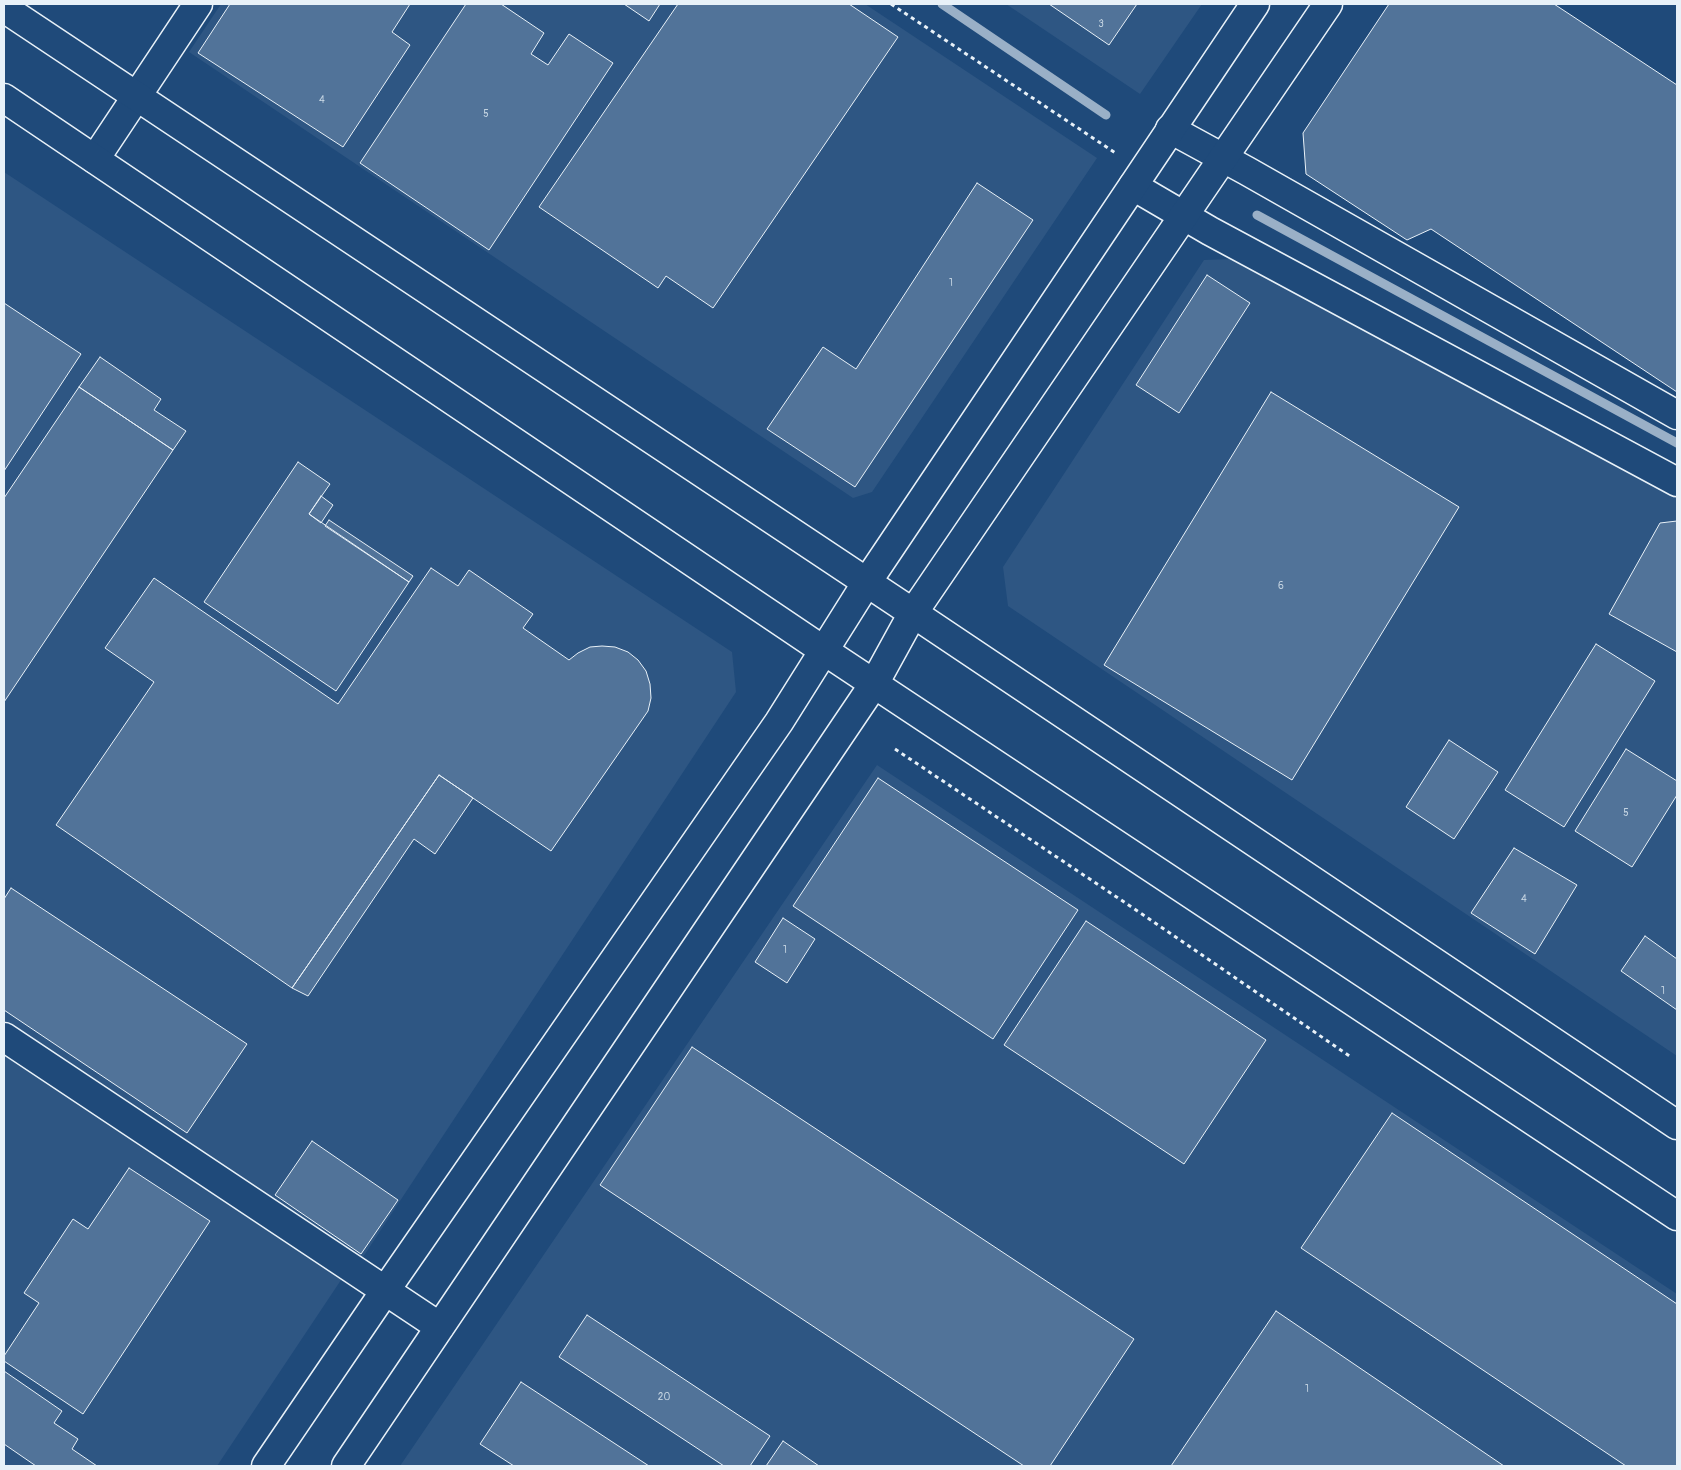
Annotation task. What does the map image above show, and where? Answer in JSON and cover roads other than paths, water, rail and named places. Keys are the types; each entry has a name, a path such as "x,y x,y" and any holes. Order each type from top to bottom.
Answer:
{"street":[{"path":"95,159 198,4"},
{"path":"266,1466 779,722 867,582 1170,129 1256,4"},
{"path":"346,1466 874,684 914,613 1328,4"},
{"path":"4,8 914,613 1677,1125"},
{"path":"4,98 823,650 1677,1216"},
{"path":"1170,129 1677,415"},
{"path":"1133,186 1185,217 1677,482"},
{"path":"4,1037 440,1327"}],"waterway":[{"path":"942,4 1106,115"},
{"path":"1257,215 1677,443"}]}
